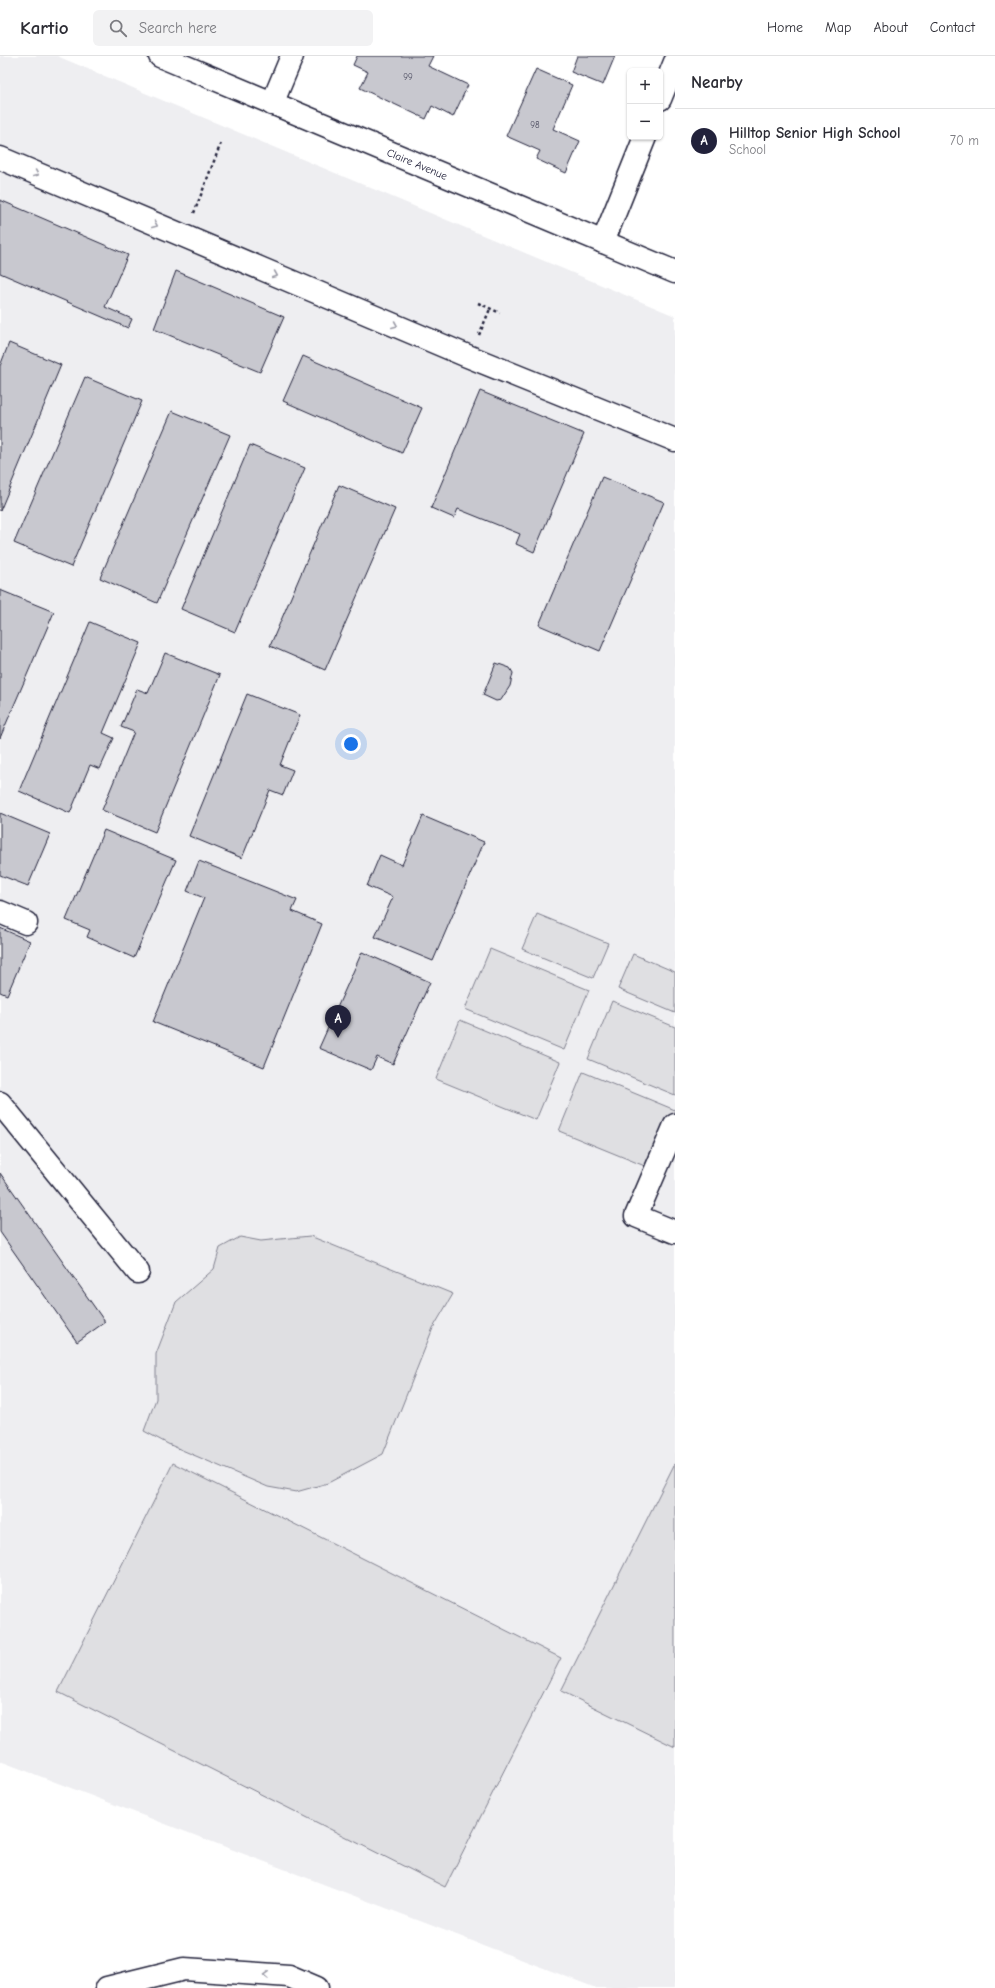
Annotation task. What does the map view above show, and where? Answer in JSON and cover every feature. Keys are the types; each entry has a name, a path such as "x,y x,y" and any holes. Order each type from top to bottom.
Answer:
{"main road":[{"name":"Claire Avenue","path":"160,56 675,272"},
{"path":"272,104 292,56"},
{"path":"663,92 675,62"},
{"path":"603,242 644,140"},
{"path":"0,158 465,354 675,440"},
{"path":"0,912 26,923"},
{"path":"0,1103 138,1272"},
{"path":"675,1124 636,1216 675,1232"},
{"path":"107,1988 184,1970 289,1976 317,1988"}],"path":[{"path":"192,219 221,143"},
{"path":"478,303 500,313"},
{"path":"477,340 490,309"}],"shaded area":[{"path":"0,56 57,56 675,316 675,1988 596,1988 0,1761"},
{"path":"537,914 608,943 593,978 522,949"},
{"path":"490,949 589,990 564,1050 465,1009"},
{"path":"633,954 675,972 675,1013 618,989"},
{"path":"612,1001 675,1027 675,1095 588,1059"},
{"path":"460,1020 560,1062 536,1120 436,1079"},
{"path":"583,1072 675,1110 675,1128 657,1171 559,1131"},
{"path":"310,1236 453,1294 433,1328 383,1454 328,1483 296,1492 268,1487 168,1444 144,1431 156,1399 156,1354 176,1302 214,1269 220,1248 240,1237 261,1241"},
{"path":"173,1463 561,1658 445,1887 58,1692"},
{"path":"675,1463 675,1747 561,1691"}],"building":[{"path":"357,56 433,56 428,66 468,85 453,117 432,106 426,119 360,88 368,72 353,65"},
{"path":"577,56 615,56 603,85 571,72"},
{"path":"536,69 572,85 553,129 580,141 566,173 536,159 540,151 506,136"},
{"path":"0,200 128,255 105,307 132,319 128,328 0,273"},
{"path":"176,271 284,317 260,372 154,329"},
{"path":"9,343 61,365 0,511 0,366"},
{"path":"303,356 422,408 402,453 283,401"},
{"path":"85,377 142,401 71,567 14,543"},
{"path":"480,391 584,434 534,552 516,544 520,534 458,509 454,518 431,508"},
{"path":"172,411 230,435 157,603 100,578"},
{"path":"250,445 305,468 235,632 181,609"},
{"path":"602,477 664,502 600,651 539,625"},
{"path":"339,485 395,509 325,670 270,646"},
{"path":"0,590 54,612 0,738"},
{"path":"90,622 141,643 103,733 114,738 100,769 90,765 70,813 19,791"},
{"path":"165,653 220,675 155,832 102,810 134,732 121,727 137,689 148,693"},
{"path":"496,663 510,668 513,673 510,686 501,700 496,701 483,695"},
{"path":"247,694 300,715 280,765 293,770 283,795 270,790 242,858 189,836"},
{"path":"0,813 50,834 28,886 0,875"},
{"path":"423,816 484,842 433,961 375,937 393,897 367,886 380,855 402,865"},
{"path":"104,830 176,860 134,958 87,937 90,930 66,920"},
{"path":"199,861 297,900 292,911 322,924 264,1067 153,1022 204,898 187,891"},
{"path":"0,928 30,941 7,995 0,992"},
{"path":"362,952 430,982 393,1064 377,1057 371,1070 319,1048"},
{"path":"0,1173 105,1322 77,1342 0,1232"}],"place":[{"name":"Hilltop Senior High School","path":"338,1038"}]}
